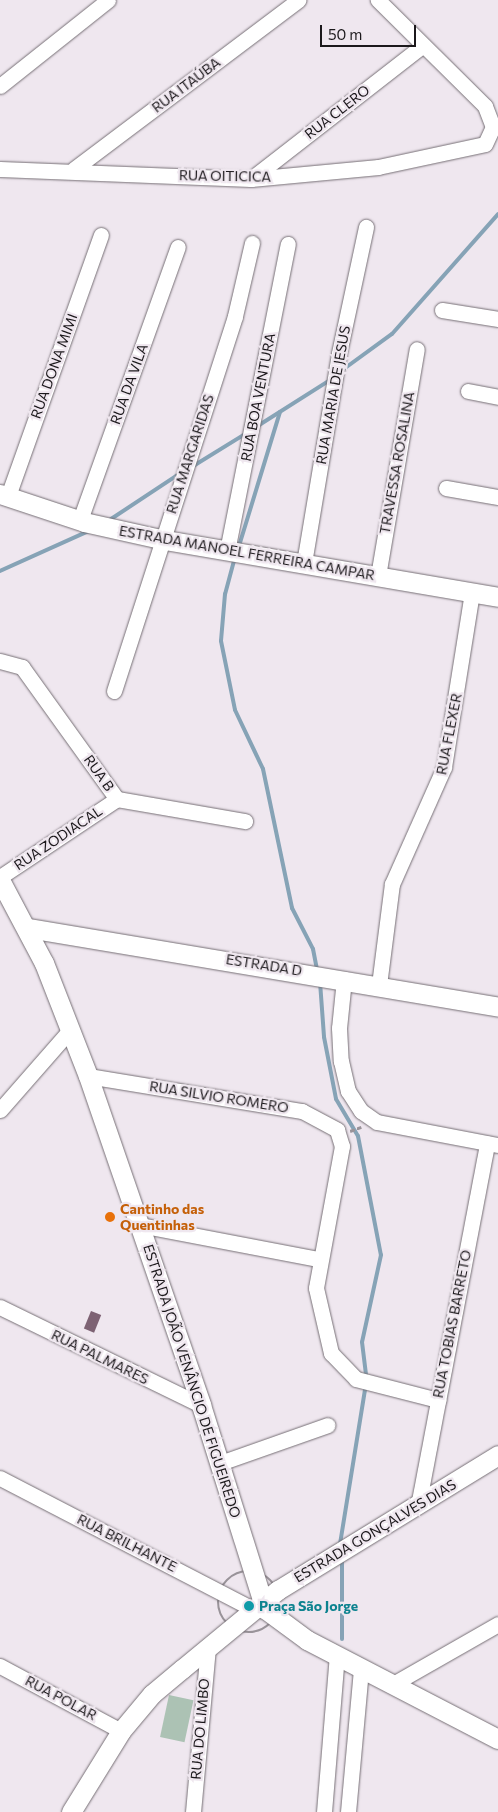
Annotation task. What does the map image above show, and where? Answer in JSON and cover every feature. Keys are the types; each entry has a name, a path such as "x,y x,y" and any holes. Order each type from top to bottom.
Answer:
{"street":[{"path":"0,86 108,0"},
{"name":"RUA ITAÚBA","path":"74,169 298,0"},
{"path":"378,0 423,45"},
{"name":"RUA OITICICA","path":"0,169 74,169 251,179 378,167 477,148 491,138 491,115 423,45"},
{"name":"RUA CLERO","path":"251,179 423,45"},
{"name":"RUA MARIA DE JESUS","path":"304,563 339,353 366,227"},
{"name":"RUA DONA MIMI","path":"4,495 101,235"},
{"name":"RUA MARGARIDAS","path":"114,691 165,540 174,498 235,316 252,244"},
{"name":"RUA BOA VENTURA","path":"227,550 288,244"},
{"name":"RUA DA VILA","path":"82,521 178,247"},
{"path":"442,310 498,319"},
{"name":"TRAVESSA ROSALINA","path":"378,576 417,349"},
{"path":"468,392 498,397"},
{"path":"446,488 498,497"},
{"name":"ESTRADA MANOEL FERREIRA CAMPAR","path":"4,495 82,521 165,540 498,596"},
{"name":"RUA FLEXER","path":"379,985 392,884 444,767 472,592"},
{"name":"RUA B","path":"0,661 22,667 117,799 245,822"},
{"name":"RUA ZODIACAL","path":"0,879 117,799"},
{"name":"ESTRADA JOÃO VENÂNCIO DE FIGUEIREDO","path":"0,879 28,928 88,1076 220,1463 257,1605 283,1626 498,1739"},
{"name":"ESTRADA D","path":"28,928 310,972 498,1007"},
{"path":"340,979 339,1028 343,1074 361,1111 377,1122 492,1144"},
{"path":"0,1110 70,1030"},
{"name":"RUA SILVIO ROMERO","path":"88,1076 302,1111 344,1134"},
{"path":"344,1134 318,1259 316,1288 326,1340 336,1362 356,1379 438,1400"},
{"name":"RUA TOBIAS BARRETO","path":"418,1506 438,1400 492,1144"},
{"path":"140,1225 318,1259"},
{"name":"RUA PALMARES","path":"0,1307 201,1405"},
{"path":"220,1463 328,1425"},
{"name":"ESTRADA GONÇALVES DIAS","path":"72,1812 121,1730 152,1694 257,1605 498,1455"},
{"name":"RUA BRILHANTE","path":"0,1478 257,1605"},
{"path":"393,1684 498,1624"},
{"name":"RUA DO LIMBO","path":"193,1812 208,1647"},
{"path":"327,1811 337,1655"},
{"name":"RUA POLAR","path":"0,1666 121,1730"},
{"path":"348,1812 361,1668"}],"path":[{"path":"344,1134 361,1127"}],"green space":[{"path":"169,1695 193,1700 185,1742 160,1737"}],"building":[{"path":"91,1311 101,1315 94,1333 84,1329"}],"waterway":[{"path":"341,371 392,334 498,214"},
{"path":"256,427 330,380"},
{"path":"239,546 280,412"},
{"path":"190,468 245,434"},
{"path":"108,521 179,474"},
{"path":"0,571 91,530"},
{"path":"235,557 225,594 221,641 235,710 263,769 292,908 313,949 317,970"},
{"path":"320,982 324,1037 336,1099 358,1136 381,1255 362,1342 366,1377"},
{"path":"340,1544 366,1384"},
{"path":"342,1559 342,1639"}],"place":[{"name":"Cantinho das Quentinhas","path":"110,1217"},
{"name":"Praça São Jorge","path":"249,1606"}]}
